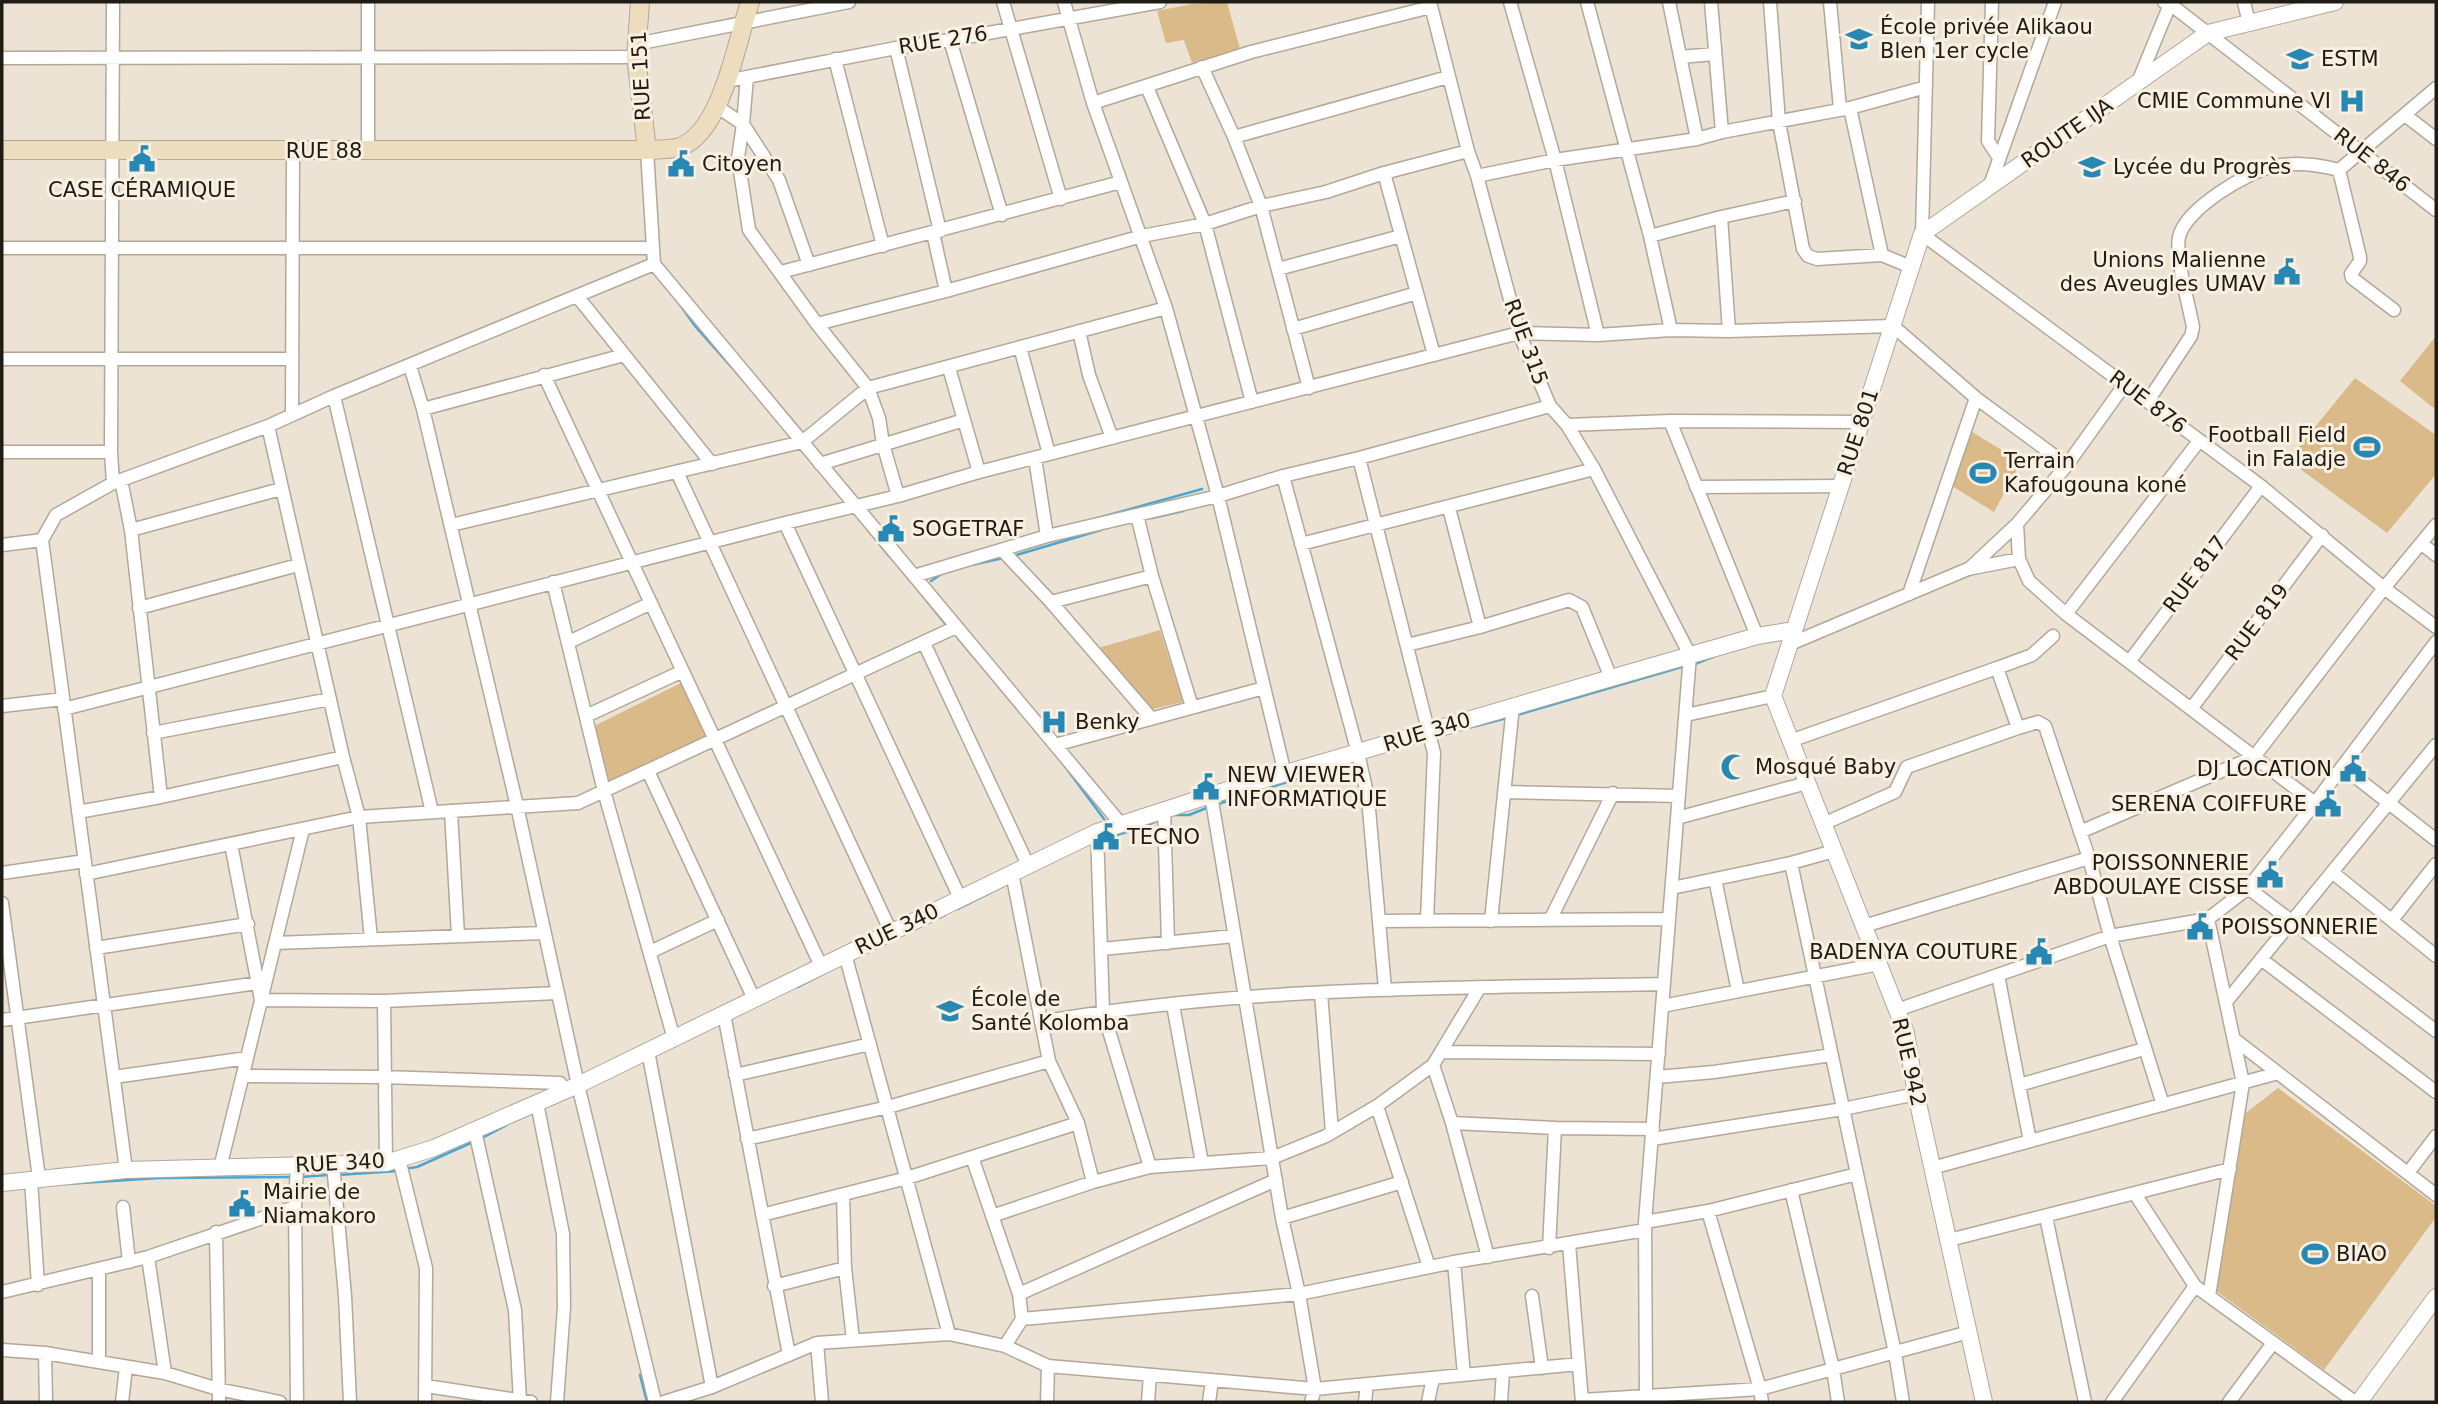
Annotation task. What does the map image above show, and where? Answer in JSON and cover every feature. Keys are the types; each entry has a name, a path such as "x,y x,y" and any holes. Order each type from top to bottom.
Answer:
{"main road":[{"name":"RUE 151","path":"640,2 636,51 647,150"},
{"name":"RUE 88","path":"2,150 647,150 680,147 704,130 716,106 750,2"}],"street":[{"path":"113,2 111,452 131,530 161,797"},
{"path":"368,2 368,151"},
{"path":"2,58 368,57 636,51 743,24 849,2"},
{"path":"1003,2 1061,199"},
{"path":"1064,2 1093,103 1166,308 1197,416 1285,774"},
{"name":"RUE 276","path":"726,81 835,59 1160,2"},
{"path":"1510,2 1555,160 1598,335"},
{"path":"1587,2 1650,236 1671,330"},
{"path":"1669,2 1697,139"},
{"path":"1710,2 1722,132"},
{"path":"1770,2 1779,122 1803,249 1808,256 1817,259 1882,255 1912,267"},
{"path":"1830,2 1845,108 1882,255"},
{"path":"1922,234 1928,2"},
{"path":"1993,2 1988,141 1999,158"},
{"path":"1989,188 2055,2"},
{"path":"2138,82 2169,2"},
{"name":"RUE 846","path":"2169,2 2436,210"},
{"path":"2244,2 2249,23"},
{"name":"ROUTE IJA","path":"1922,234 2208,33 2335,2"},
{"path":"1093,103 1147,87 1202,66 1431,4"},
{"name":"RUE 315","path":"1431,4 1448,77 1519,333 1550,406 1567,425 1594,469 1690,655"},
{"path":"950,40 1002,215"},
{"path":"896,48 937,232 946,291"},
{"path":"1680,57 1715,54"},
{"path":"835,59 883,246"},
{"path":"1202,66 1234,136 1261,206 1309,388"},
{"path":"747,77 738,158 749,230 817,324 868,388 879,418 898,496"},
{"path":"1234,136 1448,77"},
{"path":"1147,87 1205,224 1252,402"},
{"path":"1477,176 1555,160 1697,139 1845,108 1926,87"},
{"path":"2148,401 2191,336 2193,327 2178,250 2182,227 2206,202 2255,172 2297,164 2339,170 2436,88"},
{"path":"716,106 743,124 779,180 809,265"},
{"path":"2405,115 2436,139"},
{"path":"647,150 653,264 1121,824"},
{"path":"292,415 293,151"},
{"path":"817,324 1142,236 1205,224 1261,206 1326,192 1384,173 1468,151"},
{"path":"2339,170 2360,257 2351,278 2394,310"},
{"path":"1384,173 1434,355"},
{"path":"781,272 1121,182"},
{"path":"1650,236 1795,201"},
{"path":"1721,217 1729,331"},
{"name":"RUE 801","path":"1773,696 1922,234"},
{"name":"RUE 876","path":"1922,234 2261,486 2384,588 2436,627"},
{"path":"1278,269 1401,236"},
{"path":"2,248 653,248"},
{"path":"126,1170 41,540 56,515 117,482 268,426 653,264"},
{"path":"1293,329 1417,293"},
{"path":"577,296 712,464"},
{"path":"450,525 802,442 868,388 1166,308"},
{"path":"2,706 63,704 149,687 709,542 898,496 979,472 1519,333 1598,335 1671,330 1893,326 1976,398 2067,465"},
{"path":"1079,331 1088,375 1112,438"},
{"path":"1020,347 1049,454"},
{"path":"423,409 624,355"},
{"path":"2,359 292,359"},
{"path":"410,366 423,409 517,806 557,993 571,1088 655,1402"},
{"path":"948,368 979,472"},
{"path":"544,375 821,966"},
{"path":"1968,569 2017,524 2067,465 2125,384"},
{"path":"334,396 432,812"},
{"path":"1909,594 1976,398"},
{"path":"914,576 1047,536 1218,496 1283,476 1550,406"},
{"path":"820,464 964,420"},
{"path":"1567,425 1670,421 1862,422"},
{"path":"1670,421 1757,636"},
{"path":"268,426 298,565 359,817 371,939"},
{"path":"2066,614 2199,441"},
{"path":"2,452 111,452"},
{"path":"1035,458 1047,536"},
{"path":"1359,458 1434,754 1427,921"},
{"path":"1301,544 1594,469"},
{"path":"677,472 891,932"},
{"path":"1283,476 1368,798 1385,989"},
{"path":"1696,487 1841,486"},
{"name":"RUE 817","path":"2129,662 2261,486"},
{"path":"131,530 281,489"},
{"path":"1448,508 1480,627"},
{"path":"1137,515 1152,576 1192,707"},
{"path":"785,523 960,898"},
{"path":"2017,524 2019,559 2029,581 2066,614 2315,803"},
{"path":"2080,832 2255,757 2384,588 2436,525"},
{"name":"RUE 819","path":"2191,709 2322,535"},
{"path":"2,545 41,540"},
{"path":"2422,544 2436,555"},
{"path":"1003,551 1151,718"},
{"path":"1792,637 1968,569 2019,559"},
{"path":"139,608 298,565"},
{"path":"1051,602 1152,576"},
{"path":"553,582 604,791 674,1039"},
{"path":"1407,645 1480,627 1569,600 1582,607 1611,678"},
{"path":"569,642 651,603"},
{"path":"2,873 85,867 231,844 359,817 578,803 956,627"},
{"name":"RUE 340","path":"2,1184 126,1170 393,1161 434,1149 674,1039 1097,832 1211,795 1757,636 1792,637"},
{"path":"1790,741 2032,655 2053,636"},
{"path":"1897,1010 2110,936 2208,919 2248,888 2436,642"},
{"path":"924,643 1028,865"},
{"path":"1646,1396 1645,1226 1690,655"},
{"path":"1997,668 2018,728"},
{"path":"586,716 683,671"},
{"path":"1055,745 1264,688"},
{"path":"1686,715 1773,696"},
{"name":"RUE 942","path":"1773,696 1906,1033 1916,1094 1984,1402"},
{"path":"153,733 330,699"},
{"path":"1491,921 1513,706"},
{"path":"1823,824 1895,792 1907,767 2018,728 2038,722 2044,724 2089,858 2110,936 2163,1105"},
{"path":"2226,1002 2436,745"},
{"path":"78,812 161,797 343,757"},
{"path":"2343,767 2436,840"},
{"path":"648,771 754,999"},
{"path":"1677,818 1807,783"},
{"path":"1504,792 1679,796"},
{"path":"1550,920 1613,793"},
{"path":"1211,795 1282,1218 1299,1294 1315,1389 1311,1402"},
{"path":"1164,809 1168,943"},
{"path":"452,811 458,936"},
{"path":"220,1168 303,829"},
{"path":"1097,832 1104,1011 1150,1167"},
{"path":"231,844 261,1000"},
{"path":"1672,888 1791,863 1834,851"},
{"path":"1864,926 2089,858"},
{"path":"1791,863 1895,1353 1903,1402"},
{"path":"2392,920 2436,864"},
{"path":"2332,872 2436,956"},
{"path":"1012,873 1049,1061 1078,1123 1093,1182"},
{"path":"1715,879 1738,991"},
{"path":"2248,888 2436,1031"},
{"path":"2,903 35,1179 38,1284"},
{"path":"1379,921 1669,919"},
{"path":"2208,919 2243,1083 2209,1296"},
{"path":"650,952 718,920"},
{"path":"96,948 248,924"},
{"path":"275,943 544,933"},
{"path":"1102,949 1234,936"},
{"path":"845,954 949,1334"},
{"path":"2261,959 2436,1092"},
{"path":"1662,1006 1879,964"},
{"path":"1998,975 2029,1141"},
{"path":"2,1020 258,983"},
{"path":"1041,1022 1104,1011 1385,989 1664,984"},
{"path":"992,1216 1093,1182 1150,1167 1272,1158 1332,1132 1377,1106 1433,1065 1480,987"},
{"path":"261,1000 384,1001 557,993"},
{"path":"1321,993 1332,1132"},
{"path":"384,1001 383,1076 393,1161 426,1268 425,1402"},
{"path":"1173,1005 1202,1163"},
{"path":"724,1014 789,1355"},
{"path":"2234,1039 2436,1195"},
{"path":"735,1075 870,1044"},
{"path":"2019,1085 2144,1049"},
{"path":"648,1051 712,1387"},
{"path":"1443,1052 1659,1054"},
{"path":"1657,1076 1714,1072 1832,1055"},
{"path":"114,1076 247,1058"},
{"path":"747,1139 888,1107 1049,1061"},
{"path":"1433,1065 1452,1122 1488,1257"},
{"path":"1933,1168 2278,1073"},
{"path":"243,1076 383,1076 560,1083 571,1088"},
{"path":"1452,1122 1652,1134 1843,1109 1916,1094"},
{"path":"537,1104 562,1234 564,1307 557,1402"},
{"path":"1377,1106 1429,1267"},
{"path":"762,1215 907,1178 1078,1123"},
{"path":"1549,1248 1555,1128"},
{"path":"475,1131 515,1310 520,1402"},
{"path":"2408,1174 2436,1136"},
{"path":"972,1157 1019,1294 1022,1319 1005,1346"},
{"path":"334,1164 345,1296 350,1402"},
{"path":"297,1165 297,1402"},
{"path":"1949,1240 2230,1169"},
{"path":"1022,1319 1299,1294 1454,1262 1569,1244 1857,1174"},
{"path":"1019,1294 1276,1180"},
{"path":"1282,1218 1402,1182"},
{"path":"1791,1190 1833,1369 1838,1402"},
{"path":"2135,1194 2196,1286 2357,1402 2436,1297"},
{"path":"843,1195 845,1268 853,1340"},
{"path":"123,1207 129,1262"},
{"path":"2,1293 148,1257 295,1207"},
{"path":"1708,1211 1761,1396"},
{"path":"2046,1217 2085,1402"},
{"path":"216,1232 218,1396"},
{"path":"1569,1244 1582,1401 1646,1396 1761,1396 1833,1369 1969,1332"},
{"path":"148,1257 165,1373"},
{"path":"1454,1262 1464,1375"},
{"path":"774,1286 845,1268"},
{"path":"99,1270 99,1361"},
{"path":"2112,1402 2196,1286"},
{"path":"1532,1296 1542,1368"},
{"path":"664,1402 712,1387 817,1343 949,1334 1005,1346 1048,1366 1315,1389 1579,1364"},
{"path":"817,1343 822,1402"},
{"path":"2229,1402 2273,1343"},
{"path":"2,1350 45,1353 165,1373 218,1396 280,1402"},
{"path":"45,1353 47,1402"},
{"path":"1047,1402 1048,1366"},
{"path":"122,1402 126,1367"},
{"path":"1501,1402 1503,1371"},
{"path":"1148,1402 1150,1375"},
{"path":"1428,1402 1433,1378"},
{"path":"1209,1402 1212,1380"},
{"path":"1365,1402 1367,1384"},
{"path":"426,1386 531,1402"}],"shaded area":[{"path":"1227,2 1240,49 1192,63 1184,40 1166,43 1157,11 1192,4"},
{"path":"2436,336 2436,410 2400,381"},
{"name":"Football Field in Faladje","path":"2355,378 2436,435 2436,474 2387,533 2288,460"},
{"name":"Terrain Kafougouna koné","path":"1969,430 2021,462 1994,512 1947,483"},
{"path":"1160,630 1183,702 1149,710 1095,649"},
{"path":"681,683 707,733 704,740 614,783 605,777 592,727"},
{"name":"BIAO","path":"2278,1088 2436,1206 2436,1217 2324,1370 2215,1290 2242,1116"}],"waterway":[{"path":"681,306 695,326 751,389"},
{"path":"1098,518 1202,489"},
{"path":"1152,518 1183,511"},
{"path":"1013,556 1101,530"},
{"path":"869,531 889,556"},
{"path":"972,565 1003,558"},
{"path":"903,571 947,626"},
{"path":"931,581 940,575"},
{"path":"954,633 972,655"},
{"path":"1695,664 1715,656"},
{"path":"1517,715 1685,666"},
{"path":"1449,733 1507,718"},
{"path":"1064,765 1104,819"},
{"path":"1218,804 1325,770"},
{"path":"1171,815 1189,815 1209,807"},
{"path":"1102,839 1159,820"},
{"path":"958,909 1008,884"},
{"path":"898,937 945,915"},
{"path":"798,987 829,971"},
{"path":"482,1138 507,1125"},
{"path":"404,1169 417,1167 473,1142"},
{"path":"338,1175 398,1171"},
{"path":"300,1177 328,1175"},
{"path":"66,1184 159,1178 293,1177"},
{"path":"640,1375 647,1402"}],"place":[{"name":"École privée Alikaou Blen 1er cycle","path":"1859,39"},
{"name":"ESTM","path":"2300,59"},
{"name":"CMIE Commune VI","path":"2352,101"},
{"name":"CASE CÉRAMIQUE","path":"142,159"},
{"name":"Citoyen","path":"681,164"},
{"name":"Lycée du Progrès","path":"2092,167"},
{"name":"Unions Malienne des Aveugles UMAV","path":"2287,272"},
{"name":"Football Field in Faladje","path":"2367,447"},
{"name":"Terrain Kafougouna koné","path":"1983,473"},
{"name":"SOGETRAF","path":"891,529"},
{"name":"Benky","path":"1054,722"},
{"name":"Mosqué Baby","path":"1734,767"},
{"name":"DJ LOCATION","path":"2353,769"},
{"name":"NEW VIEWER INFORMATIQUE","path":"1206,787"},
{"name":"SERENA COIFFURE","path":"2328,804"},
{"name":"TECNO","path":"1106,837"},
{"name":"POISSONNERIE ABDOULAYE CISSE","path":"2270,875"},
{"name":"POISSONNERIE","path":"2200,927"},
{"name":"BADENYA COUTURE","path":"2039,952"},
{"name":"École de Santé Kolomba","path":"950,1011"},
{"name":"Mairie de Niamakoro","path":"242,1204"},
{"name":"BIAO","path":"2315,1254"}]}
